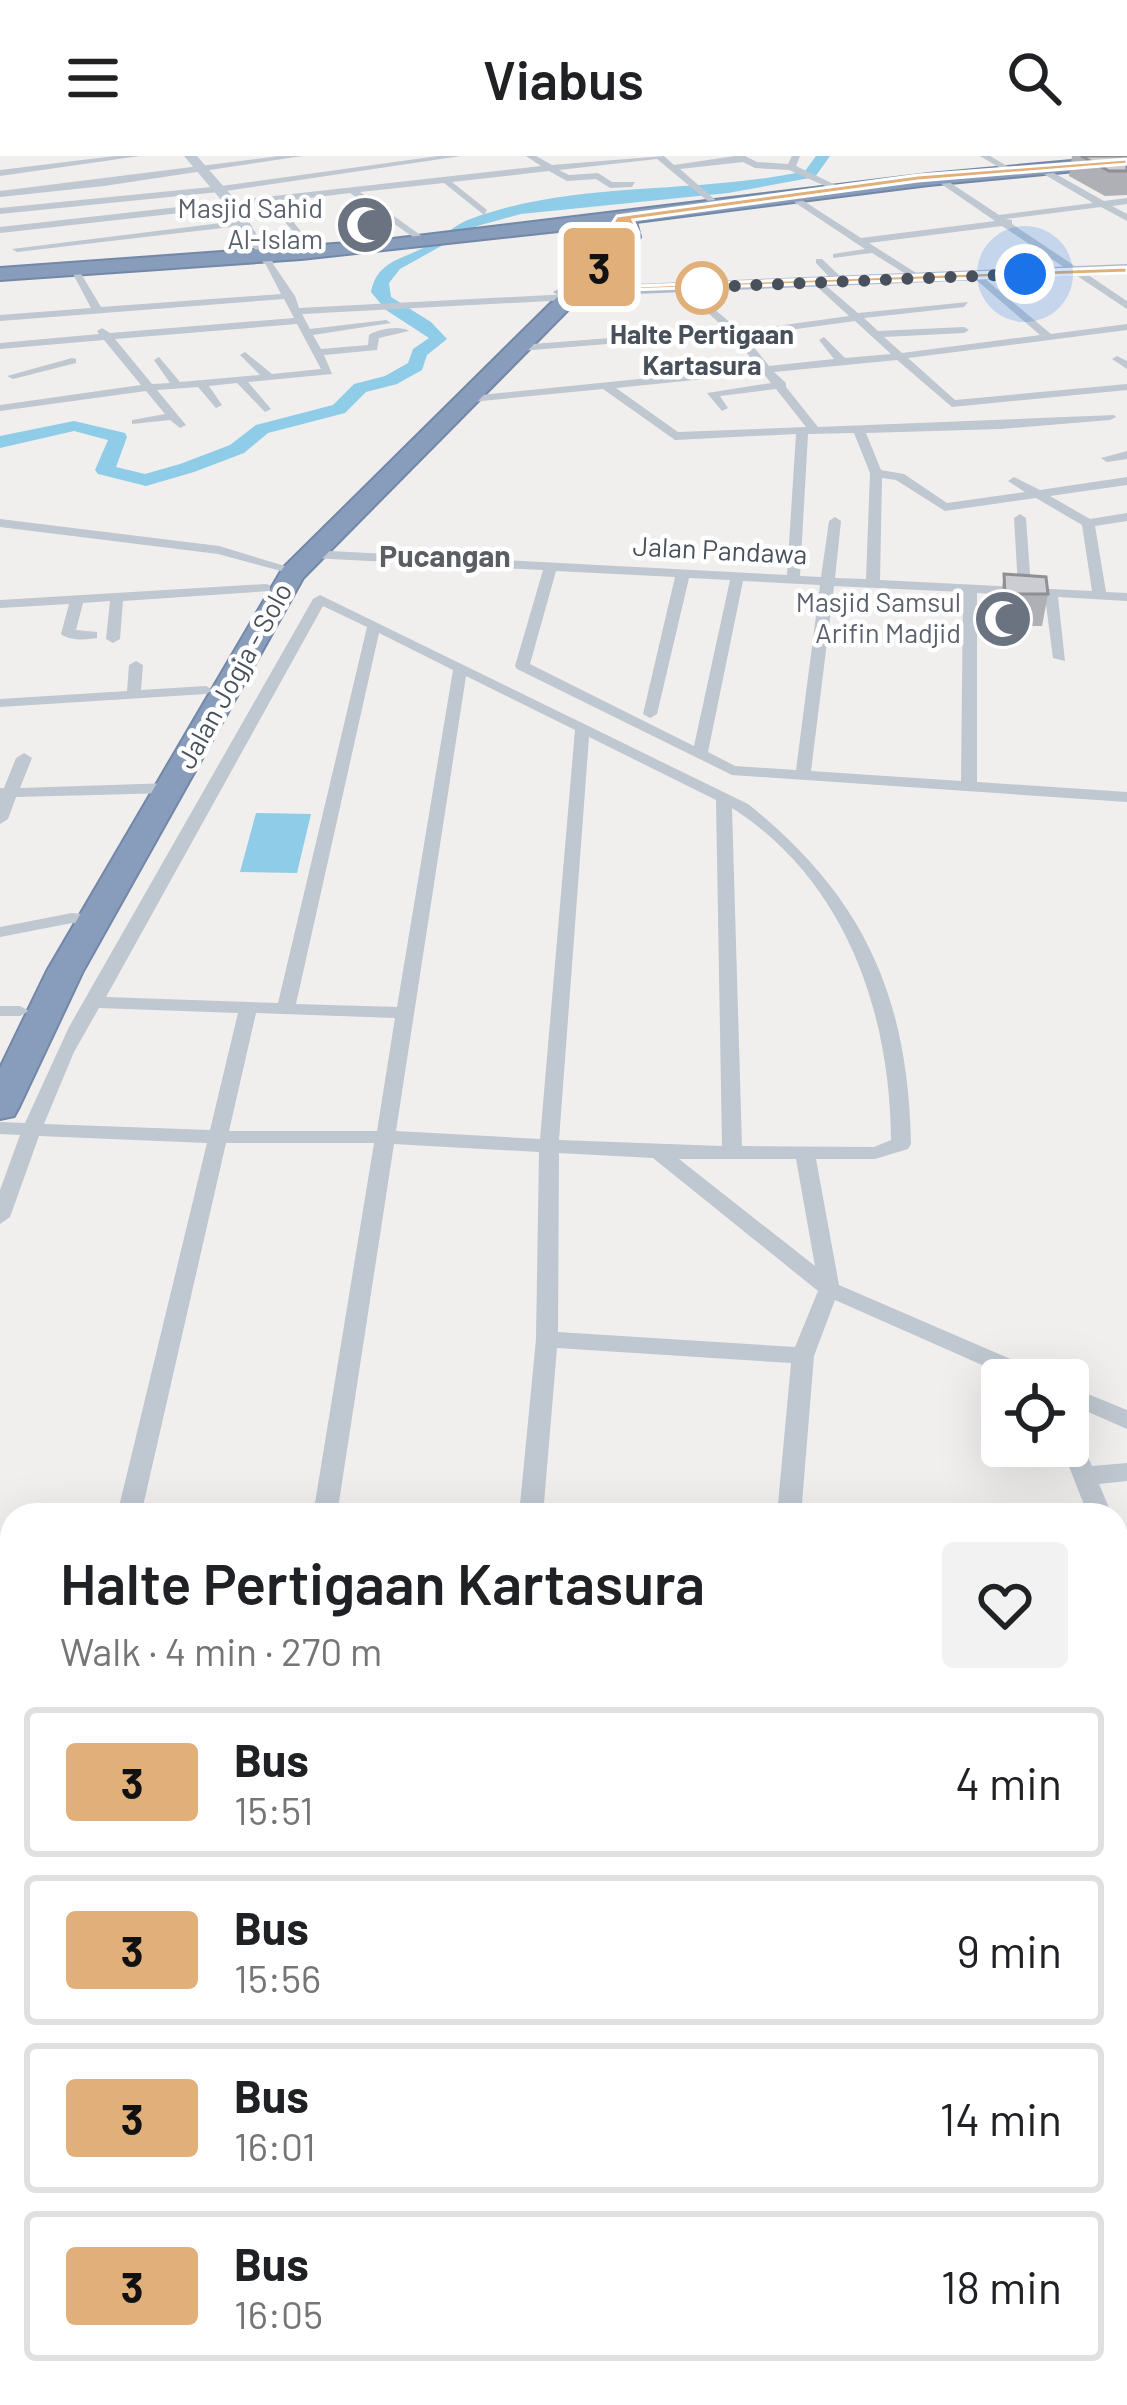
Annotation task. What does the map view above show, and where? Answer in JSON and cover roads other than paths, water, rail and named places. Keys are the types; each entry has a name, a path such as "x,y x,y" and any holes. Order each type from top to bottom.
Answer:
{"highway":[{"path":"0,276 268,259 615,225 1079,160 1127,163"},
{"path":"560,300 607,243 615,225 706,197 1042,165 1127,163"},
{"path":"0,276 268,259 437,241"},
{"name":"Jalan Jogja - Solo","path":"1,1126 40,1018 84,919 275,583 471,399 560,300"},
{"name":"Jalan Jogja - Solo","path":"160,788 206,690 275,583 560,300"},
{"name":"Jalan Jogja - Solo","path":"0,1055 10,1011 84,919"}],"main road":[{"path":"560,300 686,288 1127,269"}],"street":[{"path":"0,173 136,156"},
{"path":"0,408 147,388 328,372 245,223 190,156"},
{"path":"0,211 218,188 275,170 298,156"},
{"path":"0,194 203,172 329,173 457,156"},
{"path":"530,156 568,179 598,176 610,185 632,184"},
{"path":"16,249 233,206 659,156 706,197"},
{"path":"870,156 890,156"},
{"path":"984,156 1008,169"},
{"path":"676,167 741,158 760,166 794,162 837,188"},
{"path":"97,161 139,266"},
{"path":"416,161 484,212"},
{"path":"318,165 354,193 437,241"},
{"path":"1042,165 1127,218"},
{"path":"36,169 45,187"},
{"path":"475,170 488,178"},
{"path":"514,175 522,186"},
{"path":"940,179 1127,305"},
{"path":"326,196 339,212"},
{"path":"793,198 917,278"},
{"path":"854,237 1127,200"},
{"path":"272,202 313,252"},
{"path":"53,205 72,223"},
{"path":"854,237 989,209"},
{"path":"0,230 72,223 125,228"},
{"path":"83,232 245,223"},
{"path":"0,230 27,273"},
{"path":"836,256 875,250"},
{"path":"819,261 839,281"},
{"path":"76,274 106,337 129,356 147,388 176,420 136,422"},
{"path":"978,276 1001,305 1048,337"},
{"path":"818,282 952,404 969,427"},
{"path":"686,288 769,369 809,433 793,579"},
{"path":"298,312 339,296"},
{"path":"0,346 380,305 461,307 560,300"},
{"path":"520,348 736,332 964,304"},
{"path":"0,317 92,310 298,312 399,327 374,335 373,348 320,352"},
{"path":"471,399 901,356 1127,327"},
{"path":"875,334 964,330"},
{"path":"824,340 842,362"},
{"path":"245,355 269,378"},
{"path":"159,360 177,385"},
{"path":"13,376 72,361"},
{"path":"0,368 51,400"},
{"path":"239,380 266,405"},
{"path":"202,384 216,404"},
{"path":"725,431 713,393 782,385"},
{"path":"606,386 671,435 1002,429 1110,417"},
{"path":"952,404 1127,387"},
{"path":"1078,395 1127,429"},
{"path":"917,428 927,442"},
{"path":"859,430 876,473 873,583"},
{"path":"1107,458 1127,455"},
{"path":"876,473 896,475 946,508 1127,481"},
{"path":"1014,481 1088,523 1127,517"},
{"path":"1020,518 1025,592"},
{"path":"803,777 836,521"},
{"path":"0,523 218,550 275,583 281,603 76,972 1,1126 33,1131 216,1137 385,1137 658,1152 886,1152 901,1144 895,1033 868,952 785,837 724,798 316,600 71,1038 33,1131 0,1216"},
{"path":"1088,523 1100,596"},
{"name":"Jalan Pandawa","path":"311,554 1127,598"},
{"path":"551,566 522,666 732,770 1127,796"},
{"path":"650,714 683,574"},
{"path":"700,755 737,576"},
{"path":"0,604 275,583"},
{"path":"969,788 970,588"},
{"path":"1051,593 1060,658"},
{"path":"112,639 117,597"},
{"path":"76,600 68,634 92,635"},
{"path":"286,1010 374,625"},
{"path":"134,693 136,665"},
{"path":"327,1503 460,668"},
{"path":"0,703 206,690"},
{"path":"532,1503 547,1339 549,1144 581,731"},
{"path":"0,819 7,792 25,758"},
{"path":"7,792 160,788"},
{"path":"724,798 732,1153"},
{"path":"0,932 84,919"},
{"path":"94,1001 403,1013"},
{"path":"131,1503 248,1010"},
{"path":"658,1152 829,1289 983,1359"},
{"path":"790,1503 803,1356 829,1289 805,1154"},
{"path":"547,1339 803,1356"},
{"path":"1089,1403 1127,1420"},
{"path":"1080,1467 1095,1503"},
{"path":"1084,1476 1127,1472"}],"water":[{"path":"256,813 311,814 297,873 240,872"}],"waterway":[{"path":"0,442 74,426 118,437 105,470 146,480 187,468 237,449 262,429 339,409 360,388 391,380 416,366 419,353 439,339 385,300 379,292 381,283 394,266 472,223 562,203 769,183 810,174 823,156"}],"place":[{"name":"Masjid Sahid Al-Islam","path":"365,225"},
{"name":"Halte Pertigaan Kartasura","path":"702,288"},
{"name":"Masjid Samsul Arifin Madjid","path":"1003,619"}],"district":[{"name":"Pucangan","path":"445,557"}]}
